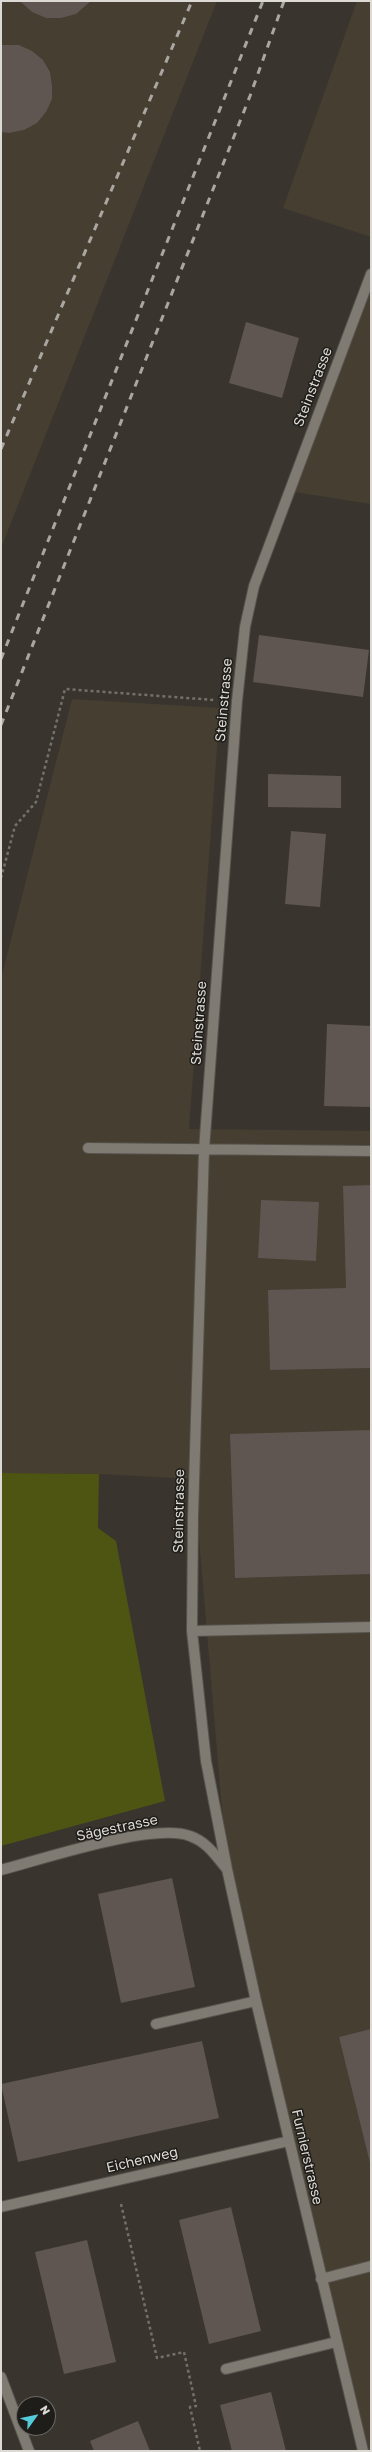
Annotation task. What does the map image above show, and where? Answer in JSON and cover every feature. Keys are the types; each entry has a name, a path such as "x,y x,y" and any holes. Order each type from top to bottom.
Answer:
{"street":[{"name":"Steinstrasse","path":"227,1869 206,1761 192,1631 193,1517 204,1150 237,701 245,627 257,579 371,274"},
{"path":"88,1148 371,1151"},
{"path":"192,1631 371,1627"},
{"name":"Sägestrasse","path":"1,1870 143,1834 169,1832 190,1836 207,1845 227,1869"},
{"name":"Furnierstrasse","path":"227,1869 256,2001 363,2451"},
{"path":"156,2024 256,2001"},
{"name":"Eichenweg","path":"1,2207 289,2141"},
{"path":"321,2279 371,2266"},
{"path":"226,2369 336,2342"},
{"path":"1,2377 29,2451"}],"path":[{"path":"1,878 15,826 36,802 65,689 217,700"},
{"path":"116,2180 157,2358 184,2352 196,2406 190,2407 200,2451"}],"shaded area":[{"path":"1,1 217,1 1,548"},
{"path":"357,1 371,1 371,237 283,208"},
{"path":"371,274 371,504 288,491"},
{"path":"72,699 220,708 189,1129 371,1131 371,2451 363,2451 227,1869 194,1479 99,1474 1,1473 1,979"}],"green space":[{"path":"1,1473 99,1474 98,1528 116,1541 165,1801 1,1846"}],"building":[{"path":"20,1 91,1 76,14 61,18 46,18 32,12"},
{"path":"1,45 19,45 32,51 43,60 50,72 52,86 52,99 46,112 37,123 24,130 9,133 1,132"},
{"path":"246,322 299,338 282,398 229,383"},
{"path":"259,635 369,650 363,697 253,682"},
{"path":"268,774 341,776 341,808 268,807"},
{"path":"291,831 326,834 320,907 285,904"},
{"path":"327,1024 371,1026 371,1107 324,1106"},
{"path":"371,1185 371,1368 270,1370 268,1290 346,1288 343,1186"},
{"path":"261,1200 319,1202 316,1261 258,1258"},
{"path":"371,1430 371,1574 235,1578 230,1434"},
{"path":"172,1878 195,1987 121,2003 98,1894"},
{"path":"371,2029 371,2163 370,2163 339,2037"},
{"path":"202,2041 219,2118 18,2162 1,2084"},
{"path":"231,2207 261,2331 209,2344 179,2220"},
{"path":"87,2240 116,2362 64,2374 35,2252"},
{"path":"271,2392 286,2451 232,2451 220,2405"},
{"path":"138,2421 150,2451 94,2451 90,2441"}],"railway":[{"path":"1,449 192,1"},
{"path":"1,659 263,1"},
{"path":"1,725 250,96 284,1"}]}
